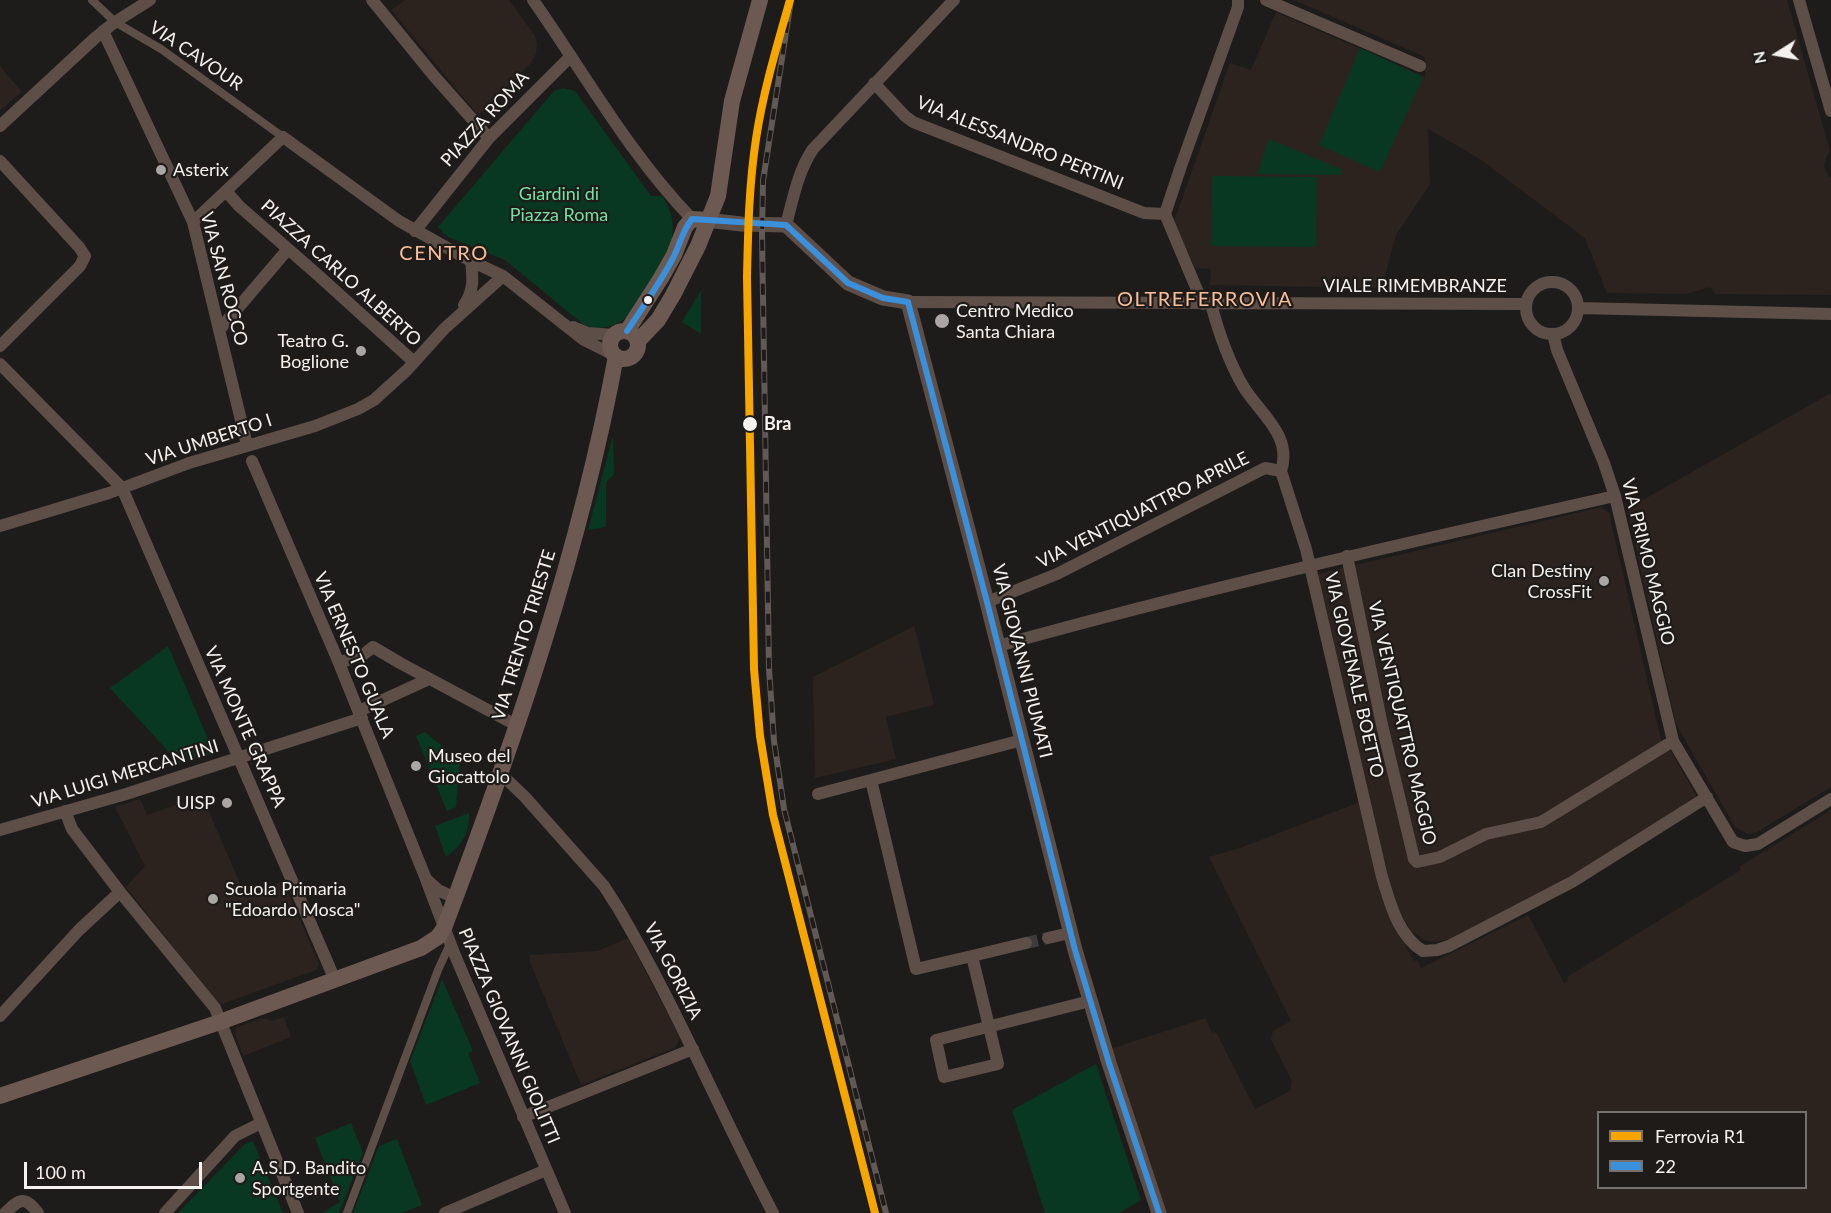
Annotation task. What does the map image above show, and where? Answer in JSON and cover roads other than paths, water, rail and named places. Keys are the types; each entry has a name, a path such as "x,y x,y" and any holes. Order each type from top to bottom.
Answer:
{"main road":[{"path":"627,335 662,278 686,227 699,220 718,196 736,84 760,0"},
{"path":"620,356 610,347 627,335 658,320 698,246 699,220"},
{"name":"VIA TRENTO TRIESTE","path":"447,936 456,898 500,773 567,566 620,356 638,349 627,335"},
{"name":"PIAZZA GIOVANNI GIOLITTI","path":"0,1096 220,1022 421,948 438,937 447,936"}],"street":[{"name":"VIA CAVOUR","path":"93,0 115,22 161,49 283,136"},
{"path":"0,126 103,31 150,0"},
{"path":"372,0 434,76 489,138"},
{"path":"533,0 607,112 671,198 699,220 786,225 848,283 883,298 908,302"},
{"path":"786,225 806,159 832,127 954,0"},
{"path":"1165,214 1238,7 1238,0"},
{"path":"1266,0 1420,66"},
{"path":"1799,0 1828,84 1831,111"},
{"name":"VIA SAN ROCCO","path":"103,31 192,222 247,445"},
{"name":"PIAZZA ROMA","path":"416,231 489,138 571,56"},
{"name":"VIA ALESSANDRO PERTINI","path":"874,83 913,122 1144,213 1165,214"},
{"path":"192,222 283,136 416,231 503,276 584,340 620,356"},
{"path":"0,161 79,247 84,256 80,266 0,346"},
{"name":"PIAZZA CARLO ALBERTO","path":"226,191 239,206 414,362 457,316 503,276"},
{"name":"VIA GIOVENALE BOETTO","path":"1165,214 1215,318 1243,387 1270,421 1283,447 1284,461 1281,471 1306,549 1382,877 1391,904 1408,939 1423,951 1437,950 1572,882 1707,797"},
{"path":"698,246 715,232 741,224"},
{"path":"220,329 288,249"},
{"name":"PIAZZA CARLO ALBERTO","path":"457,316 471,295 473,284 471,261"},
{"path":"1552,281 1560,283 1573,292 1578,308 1574,323 1568,329 1553,334 1537,330 1531,324 1527,316 1526,304 1531,292 1537,286 1552,281"},
{"name":"VIALE RIMEMBRANZE","path":"908,302 1526,304"},
{"name":"VIA GIOVANNI PIUMATI","path":"908,302 987,602 1070,933 1159,1213"},
{"path":"1578,308 1831,314"},
{"path":"1814,313 1831,322"},
{"path":"566,325 588,333 627,335"},
{"name":"VIA PRIMO MAGGIO","path":"1553,334 1557,350 1616,496 1673,741 1733,842 1745,846 1758,844 1831,799"},
{"name":"VIA UMBERTO I","path":"0,526 122,488 189,463 315,426 358,409 374,400 414,362"},
{"path":"0,364 122,488"},
{"name":"VIA ERNESTO GUALA","path":"247,445 361,714 447,936"},
{"name":"VIA VENTIQUATTRO APRILE","path":"987,602 1057,574 1265,468 1281,471"},
{"name":"VIA MONTE GRAPPA","path":"122,488 336,980"},
{"path":"998,646 1086,621 1347,556 1616,496"},
{"name":"VIA VENTIQUATTRO MAGGIO","path":"1347,556 1382,725 1414,859 1417,862 1440,857 1486,834 1541,822 1673,741"},
{"path":"339,663 364,654 373,647 516,725"},
{"name":"VIA LUIGI MERCANTINI","path":"0,830 239,758 361,714 429,679"},
{"path":"818,794 1022,740"},
{"name":"VIA GORIZIA","path":"500,773 525,797 604,886 629,926 774,1213"},
{"path":"871,780 916,969 1026,942"},
{"path":"65,811 72,830 214,1008 298,1213"},
{"path":"426,879 438,890 456,898"},
{"path":"0,1016 79,930 120,892"},
{"path":"1048,938 1070,933"},
{"path":"347,1213 438,970 447,936"},
{"name":"PIAZZA GIOVANNI GIOLITTI","path":"445,1213 459,1210 546,1170 447,936"},
{"path":"972,956 990,1025 998,1064 944,1077 936,1040 990,1025 1090,1001"},
{"path":"523,1117 693,1049"},
{"path":"165,1213 235,1136 261,1123"},
{"path":"546,1170 565,1213"},
{"path":"5,1213 15,1204 26,1201 38,1213"}],"tunnel":[{"path":"1026,943 1048,938"}],"railway":[{"path":"791,0 763,181 769,669 774,741 784,809 886,1213"}],"rail line":[{"name":"R1","path":"790,0 759,121 749,208 747,277 754,669 760,736 773,815 875,1213"}],"place":[{"name":"Asterix","path":"161,170"},
{"name":"Centro Medico Santa Chiara","path":"942,321"},
{"name":"Teatro G. Boglione","path":"361,351"},
{"name":"Bra","path":"750,424"},
{"name":"Clan Destiny CrossFit","path":"1604,581"},
{"name":"Museo del Giocattolo","path":"416,766"},
{"name":"UISP","path":"227,803"},
{"name":"Scuola Primaria \"Edoardo Mosca\"","path":"213,899"},
{"name":"A.S.D. Bandito Sportgente","path":"240,1178"}],"district":[{"name":"CENTRO","path":"444,254"},
{"name":"OLTREFERROVIA","path":"1205,300"}],"park label":[{"name":"Giardini di Piazza Roma","path":"559,204"}]}
